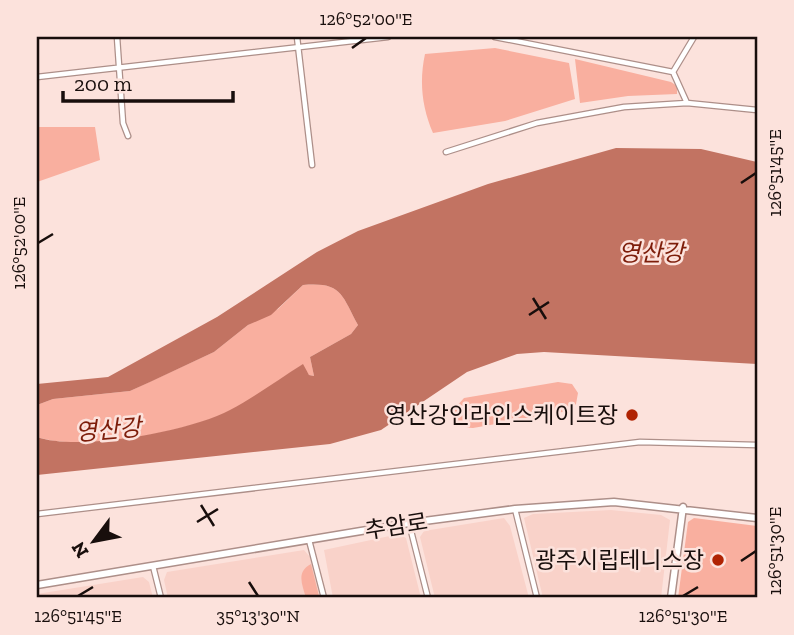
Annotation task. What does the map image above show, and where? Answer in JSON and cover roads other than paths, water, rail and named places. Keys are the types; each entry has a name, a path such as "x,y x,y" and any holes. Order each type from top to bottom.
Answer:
{"street":[{"path":"117,37 121,67 122,123 128,136"},
{"path":"297,37 312,165"},
{"path":"37,77 388,37"},
{"path":"495,37 673,72"},
{"path":"673,72 694,37"},
{"path":"673,72 687,103"},
{"path":"446,152 506,131 559,118 624,107 687,103 757,110"},
{"path":"37,516 58,511 640,442 757,445"},
{"name":"추암로","path":"37,585 409,523 515,509 614,502 682,507 757,518"},
{"path":"671,598 682,507"},
{"path":"515,509 537,598"},
{"path":"409,523 428,598"},
{"path":"309,540 324,598"},
{"path":"153,566 161,598"}],"water":[{"name":"영산강","path":"616,148 701,149 757,162 757,364 544,352 517,354 467,372 381,430 330,444 37,475 37,437 56,441 106,441 163,432 212,418 249,399 303,364 309,375 314,376 310,357 351,334 358,325 339,292 326,286 303,285 271,315 248,325 214,352 130,391 53,399 37,405 37,384 108,377 217,317 317,252 358,231 488,184"}],"place":[{"name":"영산강인라인스케이트장","path":"632,415"},
{"name":"광주시립테니스장","path":"718,560"}]}
